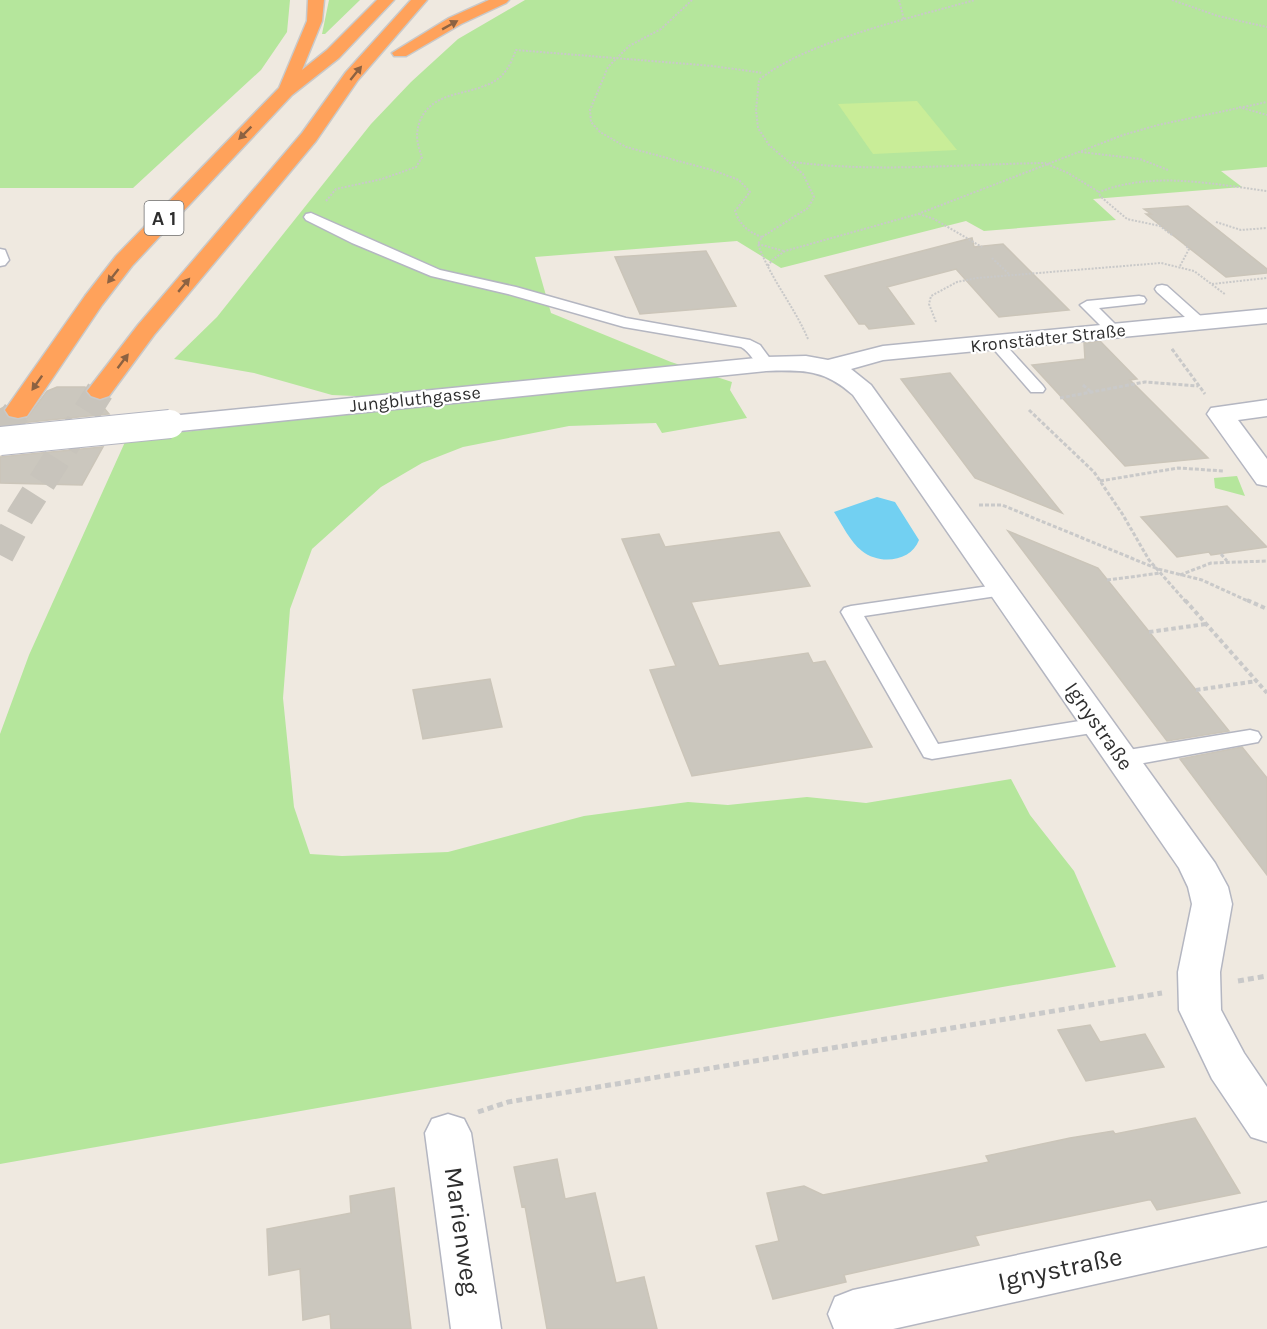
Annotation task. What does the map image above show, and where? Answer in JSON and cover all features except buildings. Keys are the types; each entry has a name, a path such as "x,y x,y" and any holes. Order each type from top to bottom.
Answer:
{"highway":[{"path":"286,91 300,54 310,36 317,8 316,0"},
{"name":"A 1","path":"18,410 93,301 124,261 286,91 333,54 386,0"},
{"path":"100,391 146,330 309,137 352,76 419,0"},
{"path":"400,53 455,21 501,0"},
{"path":"386,66 400,53 427,19"},
{"path":"309,137 372,79"}],"street":[{"name":"Kronstädter Straße","path":"822,366 883,353 1260,317"},
{"name":"Jungbluthgasse","path":"0,441 766,363 822,366"},
{"name":"Ignystraße","path":"822,366 844,373 861,390 1196,863 1208,887 1212,904 1199,972 1200,1010 1228,1066 1267,1123"},
{"path":"1265,475 1220,414 1267,408"},
{"name":"Marienweg","path":"448,1132 476,1329"},
{"name":"Ignystraße","path":"853,1314 1267,1224"}],"lane":[{"path":"311,217 357,240 436,273 624,322 745,344 754,348 766,363"},
{"path":"0,254 2,260 0,262"},
{"path":"1162,289 1200,323"},
{"path":"1114,331 1087,305 1139,300"},
{"path":"996,342 1037,389"},
{"path":"1003,591 851,612 932,752 1098,725"},
{"path":"1122,759 1250,737"}],"path":[{"path":"692,0 661,29 629,46 608,67 590,110 591,122 600,132 626,147 712,170 739,180 750,192 735,211 738,221 748,232 762,237"},
{"path":"899,0 904,20"},
{"path":"758,244 762,237 808,208 814,196 810,183 792,162 763,136 758,128 759,80 763,73 784,62 844,39 975,0"},
{"path":"1172,0 1218,16 1267,27"},
{"path":"311,217 336,189 382,179 416,167 422,157 415,140 419,121 425,108 446,96 482,87 498,79 506,70 516,50 763,73"},
{"path":"767,267 772,260 785,251 918,214 1145,128 1267,102"},
{"path":"1238,107 1267,115"},
{"path":"1080,151 1140,159 1168,170"},
{"path":"792,162 901,167 1048,164 1099,192 1100,196 1127,219 1160,226 1172,235"},
{"path":"1099,192 1104,189 1138,184 1200,181 1267,191"},
{"path":"918,214 934,219 982,246"},
{"path":"1216,222 1241,230 1267,228"},
{"path":"758,244 785,251"},
{"path":"758,244 767,267 801,320 822,366"},
{"path":"1180,266 1189,249 1185,245"},
{"path":"992,258 1010,275"},
{"path":"954,347 930,313 929,304 932,296 957,282 1010,275 1143,263 1180,266 1194,270 1260,317"},
{"path":"1212,284 1267,278"},
{"path":"1152,327 1165,340 1220,414"},
{"path":"1132,380 1136,384"},
{"path":"1058,399 1145,382 1198,386"},
{"path":"1083,385 1091,392"},
{"path":"1024,405 1094,472 1149,560 1267,693"},
{"path":"1166,463 1172,470"},
{"path":"1100,481 1172,470 1265,475"},
{"path":"942,504 1002,505 1160,571 1202,580 1267,609"},
{"path":"1221,554 1227,561"},
{"path":"1180,575 1194,567 1227,561 1267,561"},
{"path":"1107,580 1160,571"},
{"path":"1149,632 1206,624"},
{"path":"1196,690 1257,681"},
{"path":"448,1132 470,1115 508,1102 1198,988"}],"green space":[{"path":"0,0 290,0 287,32 261,70 133,188 0,188"},
{"path":"329,0 360,0 325,34 322,34"},
{"path":"525,0 1267,0 1267,167 1221,171 1242,187 1093,199 1116,220 984,231 966,221 781,268 737,241 535,257 551,313 671,362 732,382 730,390 747,418 662,433 656,423 569,426 463,447 422,463 381,487 312,549 290,609 283,698 294,807 310,854 342,856 448,852 584,816 688,802 728,805 807,797 866,803 1011,779 1030,815 1074,871 1116,967 0,1164 0,734 29,655 125,442 175,433 377,410 377,397 332,395 254,373 174,359 217,317 371,124 411,82 458,39"},
{"path":"917,101 957,150 873,154 838,104"},
{"path":"1237,476 1245,496 1215,488 1214,478"}],"water":[{"path":"877,497 895,502 919,540 909,553 902,557 877,558 862,551 850,538 834,512"}],"tunnel":[{"path":"0,555 21,515 100,391"},
{"path":"0,435 18,410"}]}
